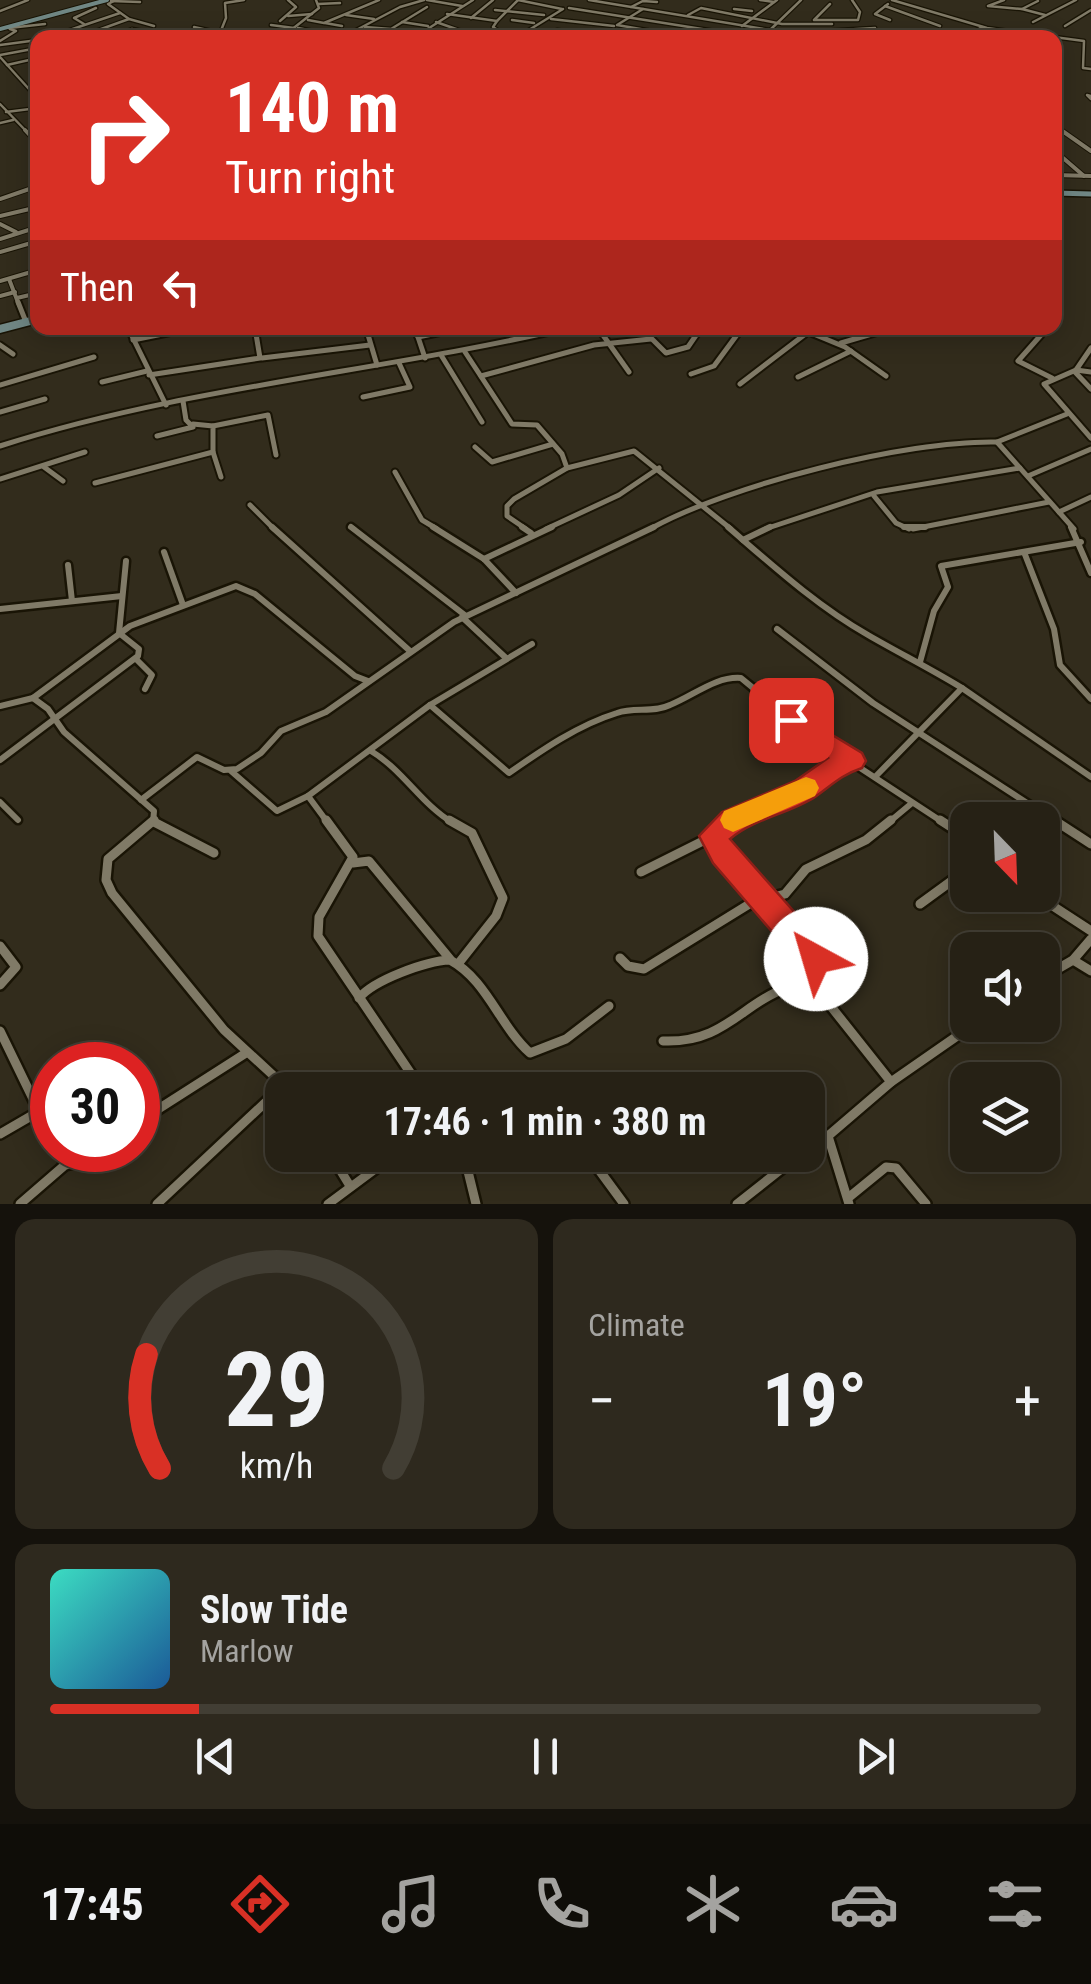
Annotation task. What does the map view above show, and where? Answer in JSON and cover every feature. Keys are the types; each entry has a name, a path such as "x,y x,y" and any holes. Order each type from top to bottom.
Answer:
{"main road":[{"path":"88,0 98,5"},
{"path":"4,28 110,0"},
{"path":"1062,193 1091,194"},
{"path":"0,329 30,321"}],"street":[{"path":"0,11 28,0"},
{"path":"136,1 110,0 108,4 117,6 128,20 154,26"},
{"path":"221,30 224,3 244,0"},
{"path":"280,21 296,8 288,0"},
{"path":"324,23 379,0"},
{"path":"357,30 388,13 428,0 464,6"},
{"path":"427,30 473,0"},
{"path":"470,18 493,0"},
{"path":"502,30 494,27 496,21 518,0 562,9"},
{"path":"528,30 562,9 588,0 770,30 801,0"},
{"path":"631,7 643,0 657,2"},
{"path":"760,0 776,1"},
{"path":"687,16 703,5 777,21 833,23 858,20 860,12 852,0"},
{"path":"890,20 875,14 892,0 906,1 943,16 1002,30"},
{"path":"986,0 996,3"},
{"path":"1004,0 988,6 1046,15"},
{"path":"1033,22 1076,0"},
{"path":"741,26 776,1"},
{"path":"1022,9 1036,1 1058,9"},
{"path":"293,30 308,20 317,2 340,2"},
{"path":"814,22 829,2"},
{"path":"829,2 833,23"},
{"path":"85,24 74,18 98,5"},
{"path":"885,6 940,26"},
{"path":"362,27 386,30 427,7"},
{"path":"569,8 707,30"},
{"path":"943,16 951,8"},
{"path":"643,9 617,25 646,30"},
{"path":"495,10 614,26"},
{"path":"1065,26 1091,10"},
{"path":"388,13 410,16"},
{"path":"68,30 120,14"},
{"path":"287,16 312,14"},
{"path":"447,14 496,21"},
{"path":"346,15 375,20"},
{"path":"1079,18 1091,20"},
{"path":"99,30 128,20"},
{"path":"308,20 342,26"},
{"path":"512,20 536,24"},
{"path":"402,22 430,26"},
{"path":"435,22 458,30"},
{"path":"814,22 819,30"},
{"path":"4,28 45,24"},
{"path":"271,26 307,30"},
{"path":"194,27 203,30"},
{"path":"978,30 983,27"},
{"path":"0,43 16,30 4,28"},
{"path":"848,30 876,28"},
{"path":"1062,38 1086,42 1088,58 1083,68 1091,70"},
{"path":"0,43 30,41"},
{"path":"30,50 0,56 30,85"},
{"path":"7,64 30,60"},
{"path":"0,104 30,137"},
{"path":"6,112 30,106"},
{"path":"0,123 12,120"},
{"path":"1062,130 1091,152"},
{"path":"1062,157 1084,176"},
{"path":"1062,175 1091,176"},
{"path":"1,197 30,188"},
{"path":"0,216 30,209"},
{"path":"0,224 17,233"},
{"path":"0,238 30,229"},
{"path":"0,252 30,243"},
{"path":"0,281 30,272"},
{"path":"9,279 26,322"},
{"path":"0,296 30,293"},
{"path":"131,335 166,405"},
{"path":"133,340 155,335"},
{"path":"257,335 263,354 260,358"},
{"path":"368,335 378,365"},
{"path":"425,358 418,337 428,335"},
{"path":"0,446 166,405 466,352 538,335"},
{"path":"604,335 629,372"},
{"path":"647,335 662,352 682,349 694,343 697,335"},
{"path":"692,374 714,366 736,335"},
{"path":"740,384 804,335"},
{"path":"818,335 851,351 886,376"},
{"path":"839,344 869,335"},
{"path":"1040,335 1018,361 1054,378"},
{"path":"480,376 612,344 651,339"},
{"path":"102,382 370,345"},
{"path":"0,346 14,354 1,358"},
{"path":"1075,371 1091,348"},
{"path":"798,377 851,351"},
{"path":"466,352 513,425 536,424 567,468"},
{"path":"442,354 482,422"},
{"path":"0,385 94,357"},
{"path":"363,397 410,387 399,363"},
{"path":"1075,371 1091,389"},
{"path":"1091,372 1075,371 1054,378 1044,388 1091,438"},
{"path":"0,412 45,399"},
{"path":"183,402 186,420 193,424 213,426 268,416 276,455"},
{"path":"231,771 261,753 280,732 317,717 464,616 700,506 841,463 960,441 997,442 1066,414"},
{"path":"157,436 193,424"},
{"path":"213,426 213,452 220,477"},
{"path":"997,442 1081,542 1091,574"},
{"path":"475,447 492,462 552,444"},
{"path":"1028,476 1091,449"},
{"path":"531,534 508,516 507,506 567,468 634,451 869,636 962,688 1091,777"},
{"path":"0,478 44,466 74,452 85,452"},
{"path":"95,482 213,452"},
{"path":"44,466 63,482"},
{"path":"484,559 632,490 659,468"},
{"path":"743,540 794,515 965,475 1020,468"},
{"path":"395,472 422,520 484,559 516,593"},
{"path":"874,496 896,523 910,530 1050,502"},
{"path":"1059,512 1091,497"},
{"path":"250,505 297,556 335,580 410,651"},
{"path":"352,527 464,616 506,658"},
{"path":"920,662 934,612 948,587 941,566 1081,542"},
{"path":"164,552 182,604"},
{"path":"1024,552 1054,630 1060,665 1091,700"},
{"path":"119,633 126,561"},
{"path":"68,564 72,600"},
{"path":"0,706 34,698 119,633 182,604 245,587 356,676 368,681"},
{"path":"0,609 122,596"},
{"path":"777,629 858,693 1091,844"},
{"path":"0,760 136,660 139,649 119,633"},
{"path":"141,800 197,757 231,771 277,812 308,796 371,752 430,705 532,644"},
{"path":"136,660 152,675 144,689"},
{"path":"430,705 509,773 601,719 634,709 657,710 735,677 810,735 950,827"},
{"path":"876,776 916,730 962,688"},
{"path":"34,698 154,811 154,822"},
{"path":"358,998 378,980 403,975 414,964 455,962 496,916 504,898 472,833 438,814 406,776 371,752"},
{"path":"640,872 713,836 731,821 805,789 829,768 852,761"},
{"path":"308,796 349,848 353,862 316,927 358,998 409,1072"},
{"path":"0,802 18,820"},
{"path":"620,958 628,966 644,969 751,904 785,894 806,869 866,840 912,803"},
{"path":"154,822 214,853"},
{"path":"154,822 112,851 104,864 104,880 133,923 152,938 246,1054 268,1072"},
{"path":"713,836 811,949 826,1000 891,1082"},
{"path":"353,862 369,861 455,962 478,980 501,1022 530,1053 566,1038 609,1006"},
{"path":"920,904 950,882"},
{"path":"1060,910 1091,930"},
{"path":"1060,968 1073,960 1091,939"},
{"path":"0,946 16,967 0,985"},
{"path":"1073,960 1091,971"},
{"path":"663,1041 698,1043 778,985 790,980 818,983"},
{"path":"0,1033 30,1095"},
{"path":"825,1143 838,1124 950,1041"},
{"path":"160,1108 246,1054"},
{"path":"157,1204 265,1107"},
{"path":"0,1134 30,1117"},
{"path":"828,1142 848,1201 886,1168 896,1168 926,1204"},
{"path":"20,1204 57,1172"},
{"path":"341,1172 350,1186"},
{"path":"328,1204 370,1172"},
{"path":"468,1172 476,1204"},
{"path":"600,1172 624,1204"},
{"path":"737,1204 777,1172"}],"slow traffic":[{"path":"733,820 806,788"}],"route":[{"path":"791,720 852,761 829,768 805,789 731,821 713,836 724,854 816,959"}]}
